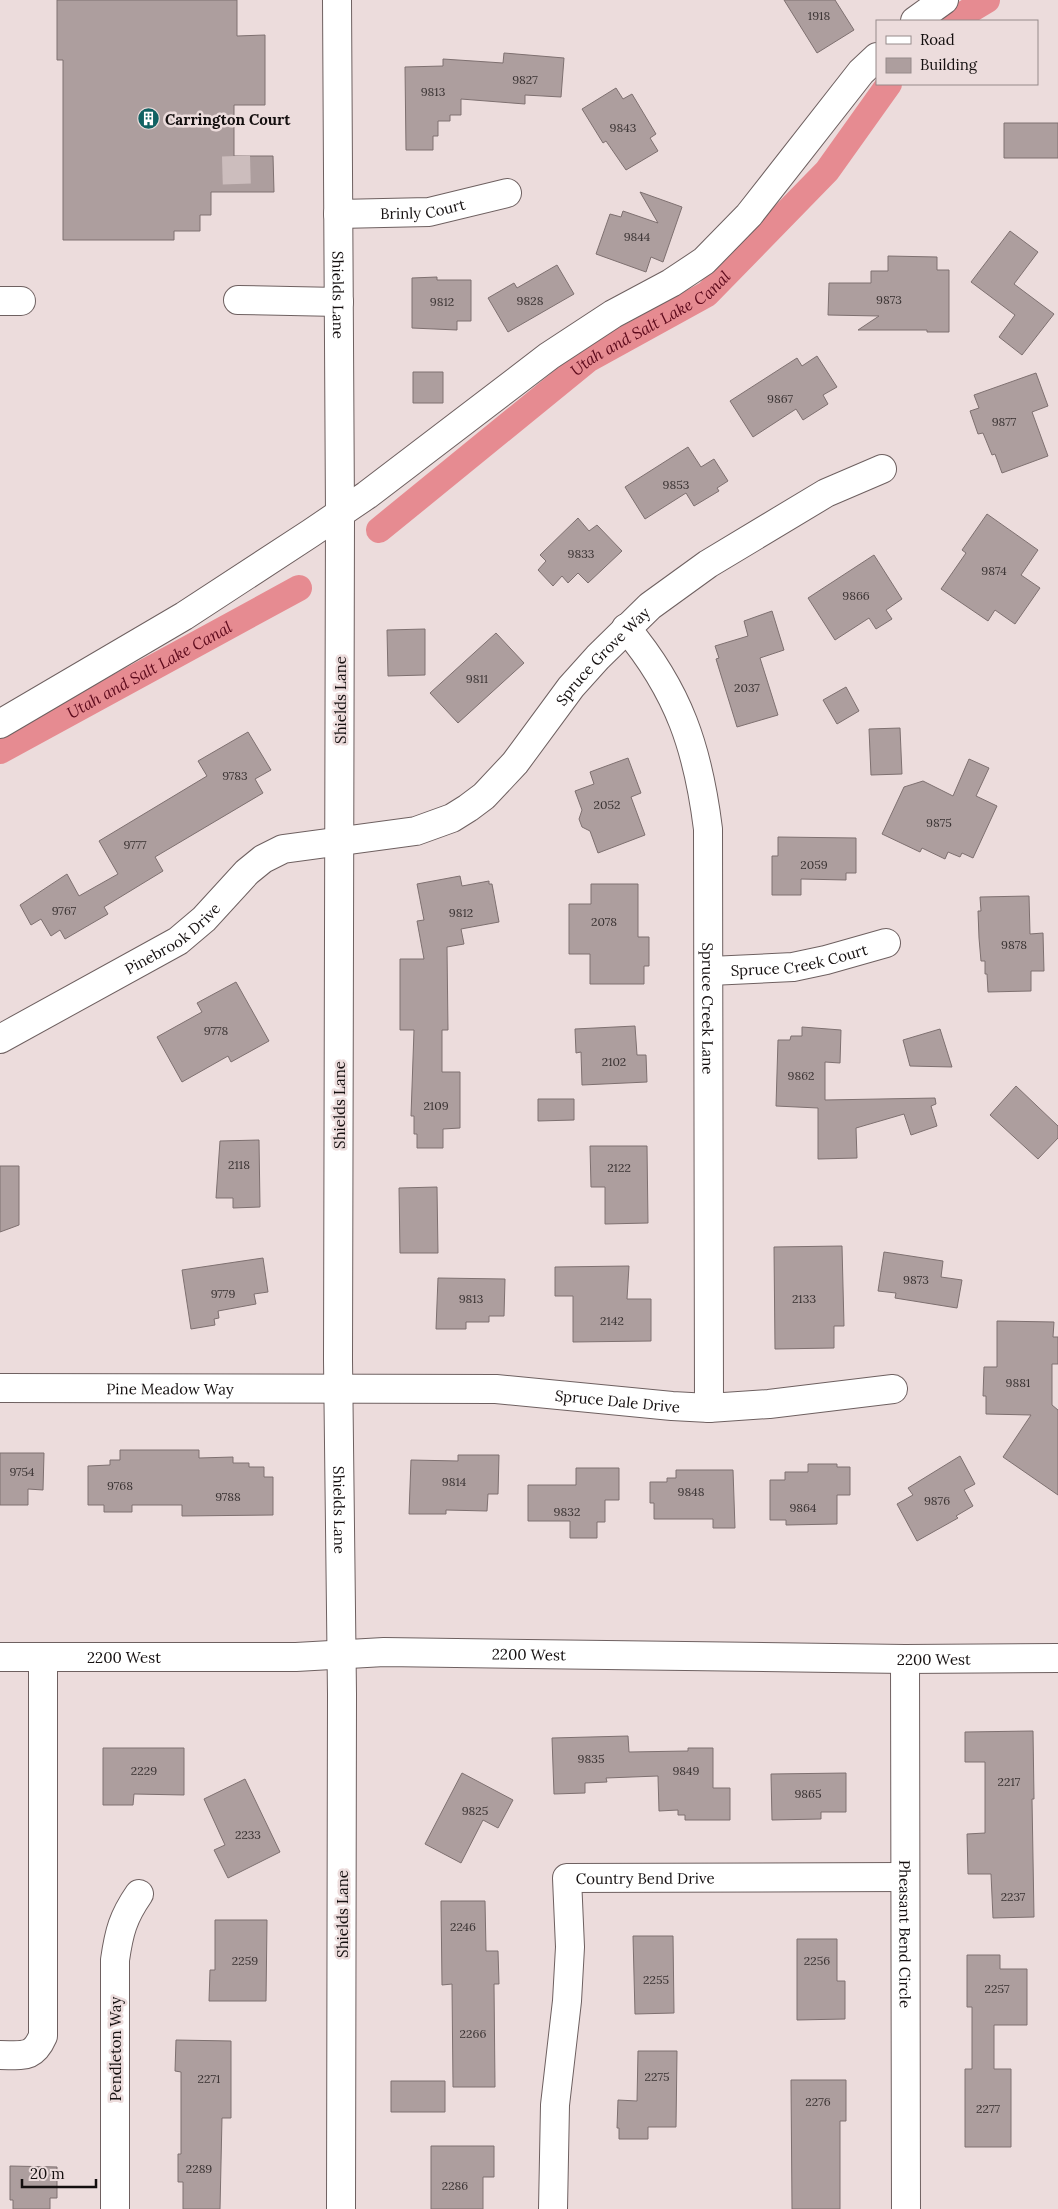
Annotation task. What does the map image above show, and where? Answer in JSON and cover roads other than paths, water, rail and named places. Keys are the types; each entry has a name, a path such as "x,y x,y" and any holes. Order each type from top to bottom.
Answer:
{"street":[{"name":"Shields Lane","path":"337,0 340,514 339,1388 342,1654 341,2209"},
{"path":"915,20 944,0"},
{"path":"0,724 184,616 340,514 549,356 613,314 672,283 704,261 749,215 861,72 876,58"},
{"name":"Brinly Court","path":"338,214 429,212 507,193"},
{"path":"238,300 339,302"},
{"name":"Spruce Grove Way","path":"339,842 416,831 452,818 468,808 484,796 515,764 571,687 626,628 675,586 826,493 882,469"},
{"name":"Spruce Creek Lane","path":"626,628 646,652 662,676 686,727 698,766 708,829 710,971 709,1408"},
{"name":"Pinebrook Drive","path":"0,1039 178,941 204,920 247,872 263,859 283,848 339,842"},
{"name":"Spruce Creek Court","path":"710,971 793,967 886,943"},
{"name":"Pine Meadow Way","path":"0,1388 339,1388"},
{"name":"Spruce Dale Drive","path":"339,1388 496,1389 709,1408 770,1404 893,1389"},
{"name":"2200 West","path":"0,1657 296,1656 384,1652 905,1659 1058,1658"},
{"path":"0,2055 26,2056 38,2049 43,2036 43,1657"},
{"name":"Pheasant Bend Circle","path":"905,1659 906,2209"},
{"name":"Country Bend Drive","path":"553,2209 555,2105 567,2001 570,1947 567,1878 905,1877"},
{"name":"Pendleton Way","path":"114,2209 114,1960 126,1914 139,1894"}],"waterway":[{"name":"Utah and Salt Lake Canal","path":"954,20 987,0"},
{"name":"Utah and Salt Lake Canal","path":"379,530 589,359 707,294 827,171 888,85"},
{"name":"Utah and Salt Lake Canal","path":"0,751 299,588"}],"tunnel":[{"path":"236,156 237,192"}],"place":[{"name":"Carrington Court","path":"149,119"}]}
